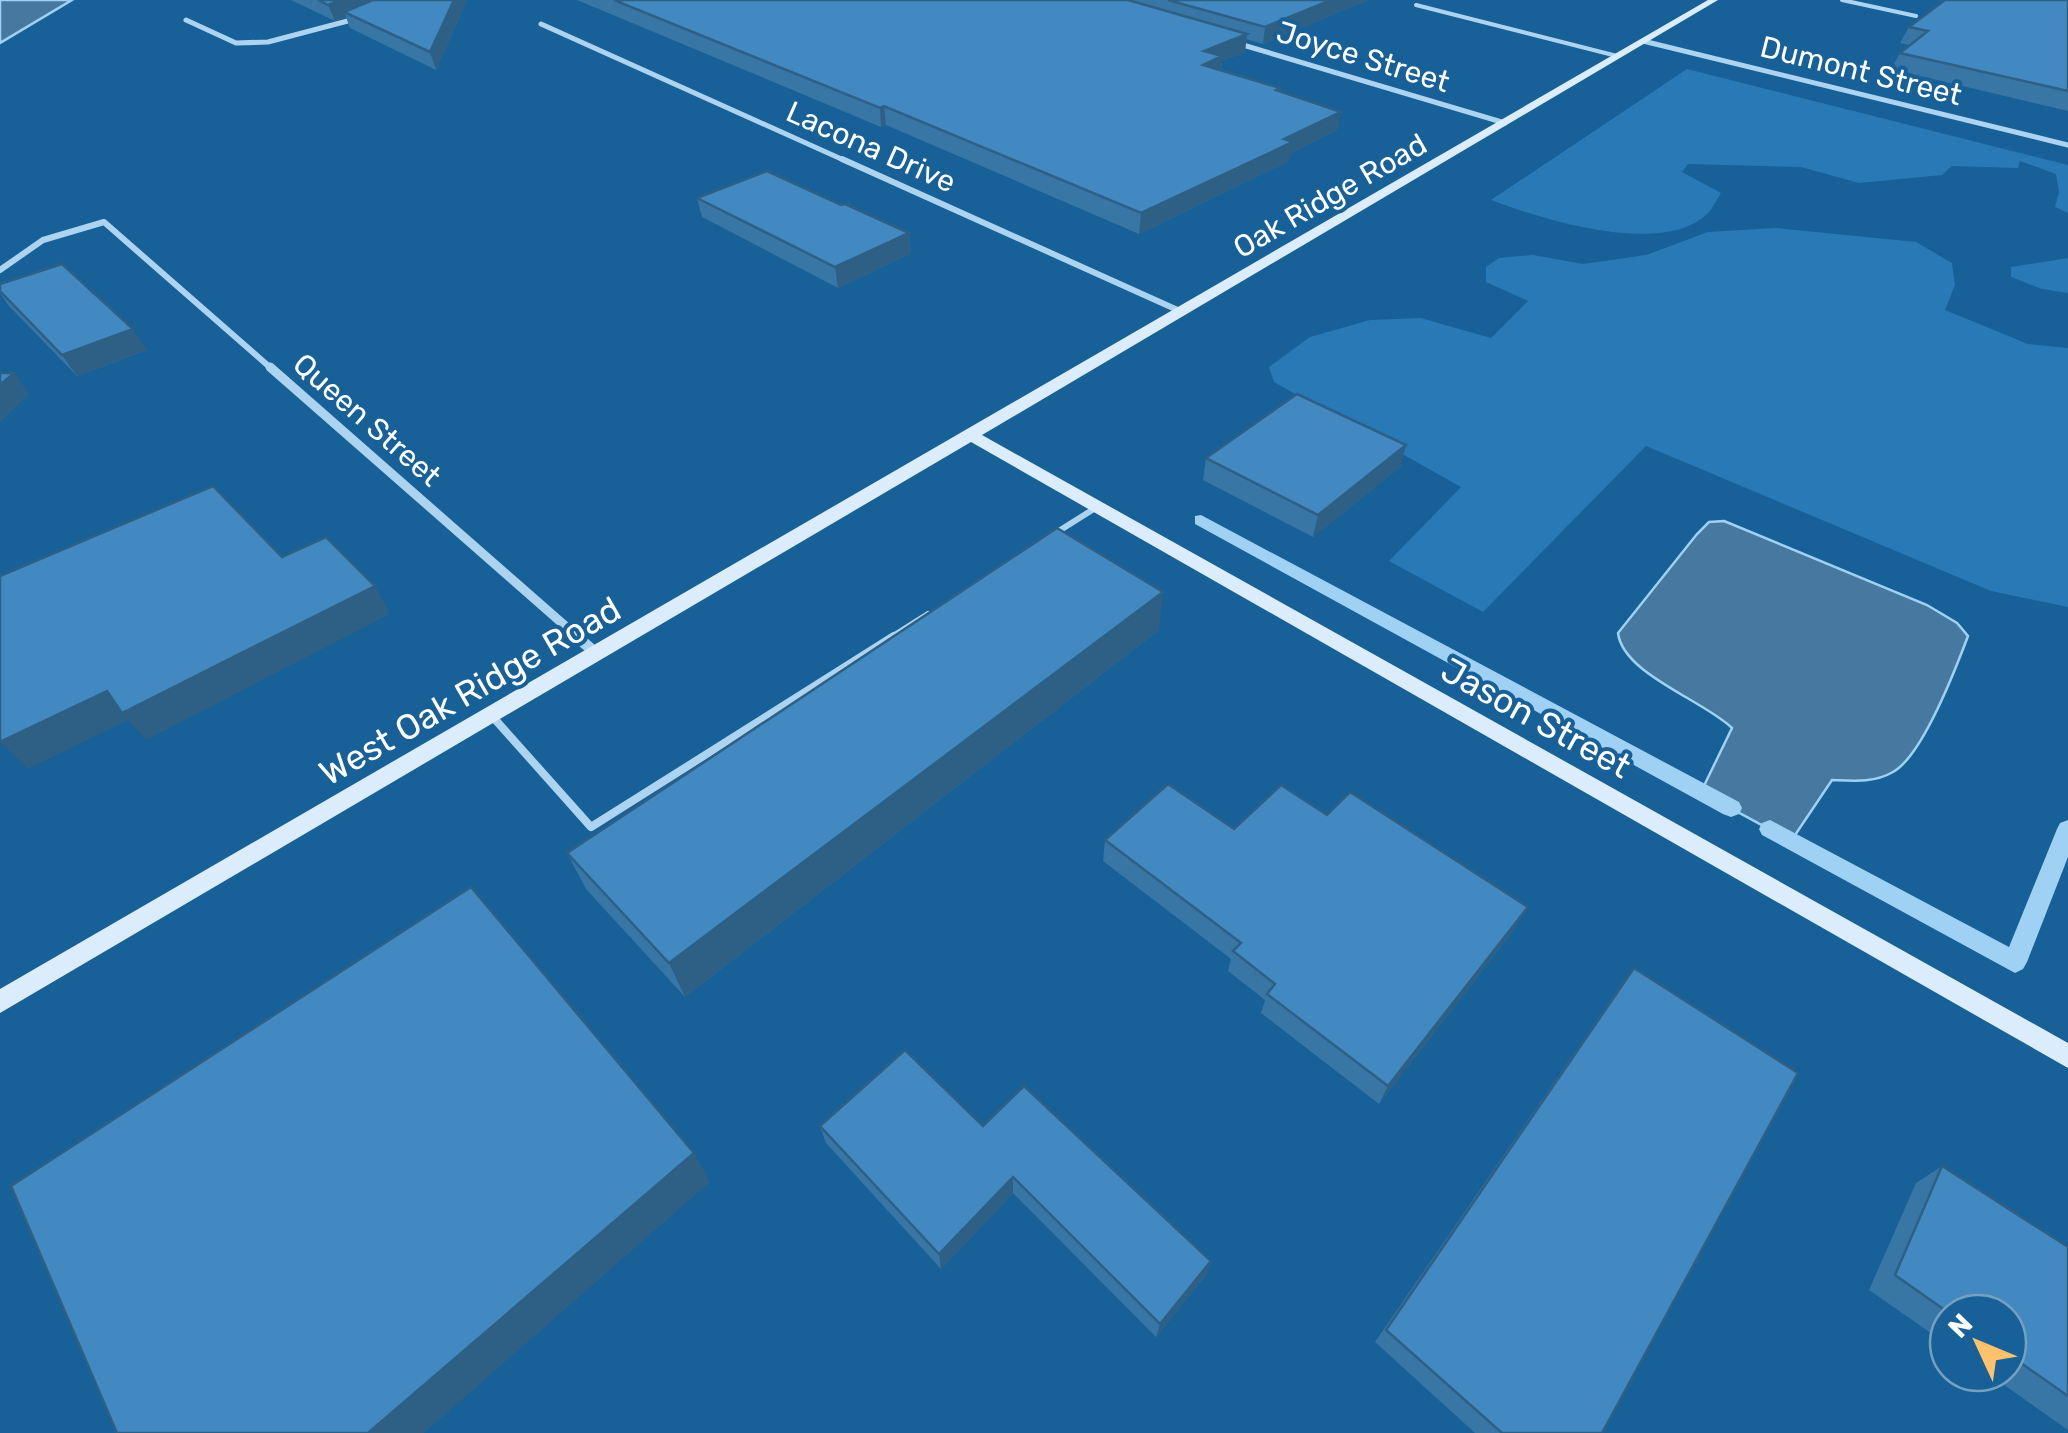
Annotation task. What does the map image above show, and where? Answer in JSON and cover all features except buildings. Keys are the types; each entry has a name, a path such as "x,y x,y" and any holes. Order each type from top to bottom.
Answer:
{"main road":[{"name":"Oak Ridge Road","path":"972,436 1714,0"},
{"name":"West Oak Ridge Road","path":"0,1002 972,436"},
{"name":"Jason Street","path":"972,436 2068,1056"}],"street":[{"path":"186,20 236,44 268,42 374,12"},
{"name":"Lacona Drive","path":"541,24 1182,312"},
{"name":"Joyce Street","path":"1224,39 1505,123"},
{"name":"Dumont Street","path":"1643,41 2068,145"},
{"name":"Queen Street","path":"0,270 43,240 104,222 598,655"}],"lane":[{"path":"1842,0 1916,16"},
{"path":"1416,4 1617,56"},
{"path":"1046,539 1097,507"},
{"path":"492,716 592,827 945,603"}],"shaded area":[{"path":"0,0 72,0 0,43"},
{"path":"1687,69 2068,165 2068,213 2055,207 2059,192 2056,174 2020,161 2018,168 1952,166 1942,175 1859,183 1801,167 1688,164 1682,172 1721,193 1708,213 1688,226 1663,233 1633,234 1570,224 1491,200"},
{"path":"1775,228 1916,242 1952,263 1955,285 1945,310 2028,344 2068,348 2068,607 1991,591 1646,446 1483,612 1389,561 1461,487 1274,382 1269,367 1310,337 1370,320 1421,318 1491,338 1528,301 1486,282 1486,267 1499,258 1533,255 1583,264 1646,255 1708,232"},
{"path":"2068,258 2068,293 2042,289 2011,277 2011,267"},
{"path":"1724,521 1927,605 1957,623 1968,636 1937,710 1904,763 1879,778 1832,780 1791,841 1701,792 1732,728 1649,674 1623,648 1618,633 1697,534 1709,522"}],"waterway":[{"path":"1201,520 1731,808"},
{"path":"1770,829 2015,962 2068,829"}]}
